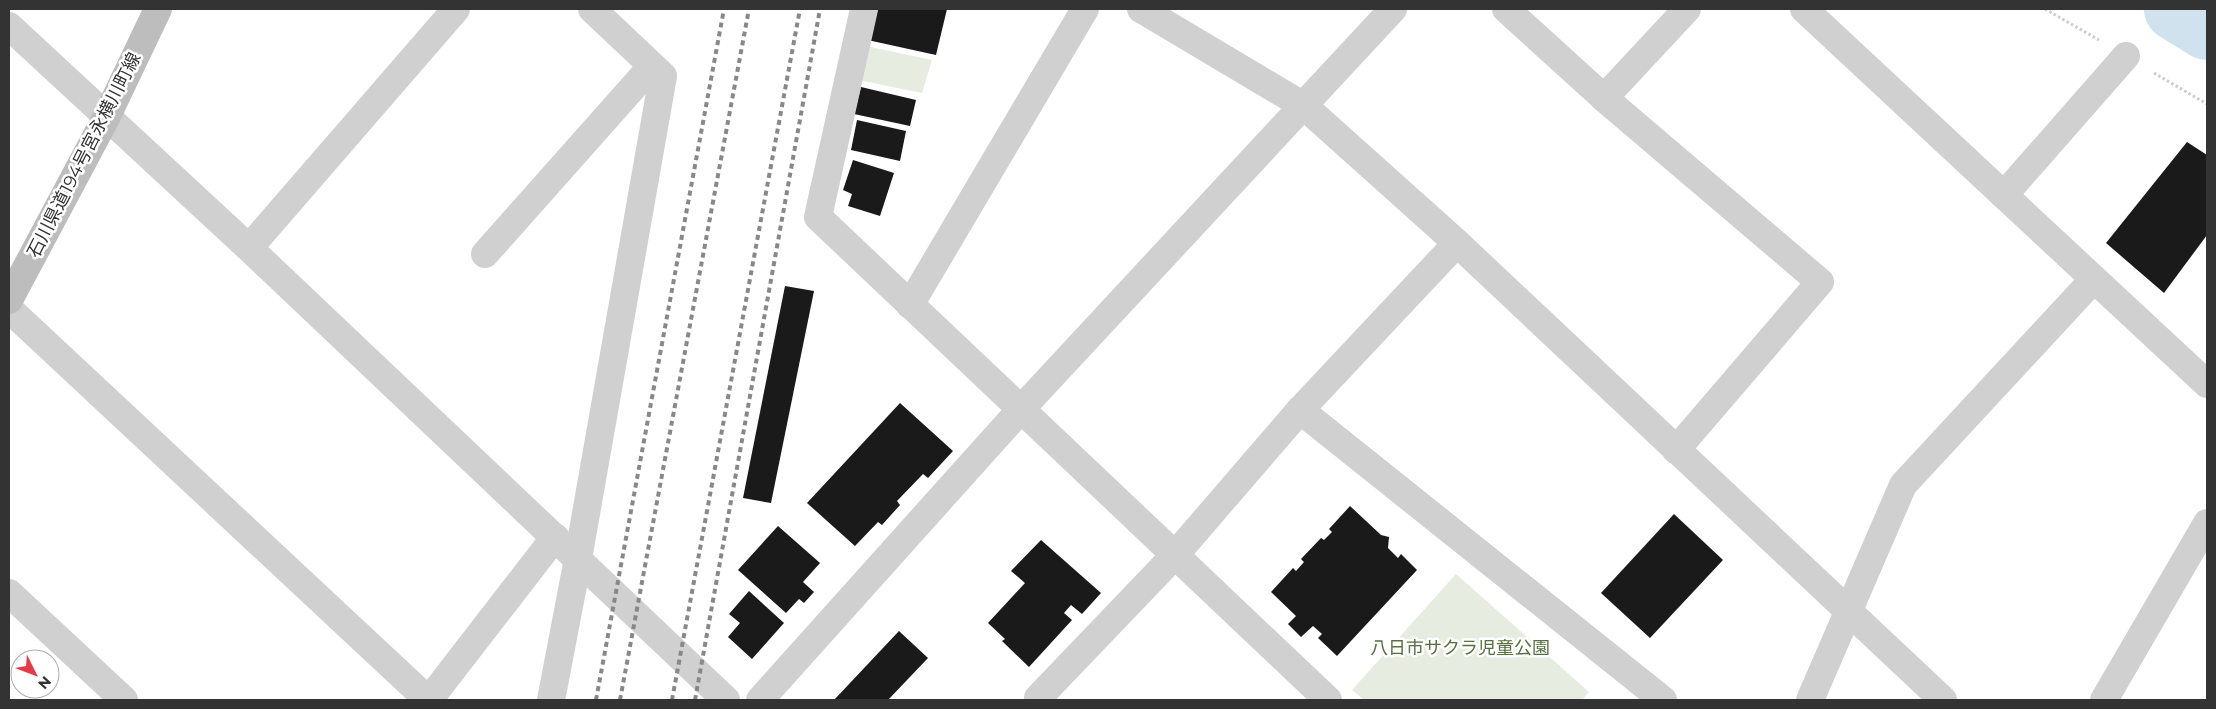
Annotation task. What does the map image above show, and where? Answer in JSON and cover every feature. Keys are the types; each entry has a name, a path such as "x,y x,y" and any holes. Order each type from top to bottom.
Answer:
{"main road":[{"name":"石川県道194号宮永横川町線","path":"9,300 106,118 158,9"}],"street":[{"path":"249,248 456,9"},
{"path":"551,700 578,559 662,76 592,9"},
{"path":"864,9 818,217 1022,408 1328,700"},
{"path":"910,305 1085,9"},
{"path":"1142,9 1177,18 1304,106 1457,243 1848,613 1943,700"},
{"path":"760,700 1022,408 1393,9"},
{"path":"1506,9 1604,98 1820,282 1676,450"},
{"path":"1604,98 1687,9"},
{"path":"1804,9 2207,384"},
{"path":"9,26 106,118 249,248 555,536 699,677 726,700"},
{"path":"2004,195 2126,56"},
{"path":"485,254 652,66"},
{"path":"1038,700 1175,555 1300,410 1457,243"},
{"path":"1810,700 1903,485 2094,279"},
{"path":"9,309 429,700 555,536"},
{"path":"1300,410 1663,700"},
{"path":"2104,700 2207,523"},
{"path":"9,593 124,700"}],"green space":[{"path":"861,45 932,60 922,93 853,79"},
{"name":"八日市サクラ児童公園","path":"1456,574 1589,692 1582,700 1364,700 1352,690"}],"building":[{"path":"869,9 947,9 936,55 863,39"},
{"path":"861,87 916,100 910,126 854,114"},
{"path":"857,120 906,131 900,161 851,150"},
{"path":"2187,142 2207,155 2207,235 2164,293 2106,243"},
{"path":"853,160 894,173 880,216 848,206 852,194 843,190"},
{"path":"785,286 814,291 771,503 743,498"},
{"path":"900,403 953,451 928,478 923,474 897,501 900,505 882,525 878,522 855,546 807,503"},
{"path":"1350,506 1381,535 1389,537 1388,548 1398,558 1401,554 1417,570 1337,656 1318,638 1322,634 1313,626 1301,637 1288,624 1296,616 1271,592 1293,568 1296,571 1304,562 1301,559 1321,538 1324,540 1332,532 1329,529"},
{"path":"1674,514 1723,560 1650,638 1601,593"},
{"path":"778,526 820,563 803,582 814,592 804,603 799,599 786,613 738,570"},
{"path":"1041,540 1101,593 1082,614 1071,605 1064,613 1072,620 1029,667 1002,641 1005,639 988,623 1025,583 1011,571"},
{"path":"749,591 784,623 752,659 728,637 740,623 729,614"},
{"path":"899,631 928,658 888,700 834,700"}],"waterway":[{"path":"2176,9 2207,28"}],"railway":[{"path":"596,700 724,9"},
{"path":"620,700 749,9"},
{"path":"672,700 800,9"},
{"path":"695,700 820,9"}]}
